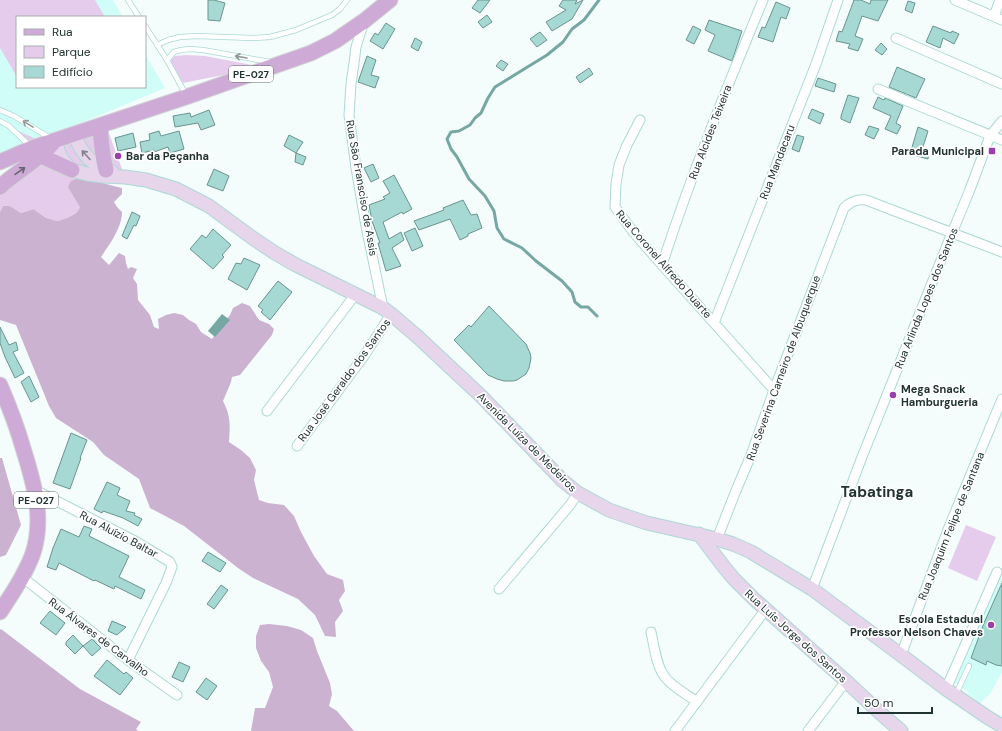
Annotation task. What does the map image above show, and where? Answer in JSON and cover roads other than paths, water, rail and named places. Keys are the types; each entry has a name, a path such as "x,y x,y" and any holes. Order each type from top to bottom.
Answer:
{"main road":[{"name":"PE-027","path":"0,162 47,150 55,141 74,134 186,97 311,53 335,41 364,21 390,0"},
{"path":"100,126 103,160 106,170"},
{"name":"PE-027","path":"0,187 36,152"},
{"path":"36,152 72,170"},
{"name":"PE-027","path":"0,385 18,430 31,472 38,514 37,534 32,555 22,577 0,612"}],"street":[{"name":"Rua Alcides Teixeira","path":"662,265 708,136 763,0"},
{"path":"955,0 998,18 1000,0"},
{"name":"Rua Mandacaru","path":"714,323 816,64 837,1"},
{"name":"Rua São Fransciso de Assis","path":"364,21 356,47 349,115 365,219 387,311"},
{"path":"896,38 1002,84"},
{"path":"878,89 1002,140"},
{"name":"Rua Coronel Alfredo Duarte","path":"640,120 627,144 619,165 615,207 634,233 774,390"},
{"name":"Rua Arlinda Lopes dos Santos","path":"812,590 865,450 969,192 990,136 1002,121"},
{"path":"74,134 86,156 95,164 124,177"},
{"path":"55,141 60,156 72,170 95,175 124,177"},
{"name":"Avenida Luíza de Medeiros","path":"124,177 146,180 176,189 209,206 275,253 387,311 419,338 481,396 562,481 578,493 609,510 629,517 647,523 718,539 734,544 751,552 812,590 950,692 1002,726"},
{"name":"Rua Severina Carneiro de Albuquerque","path":"718,539 844,208 853,201 860,199 866,200 952,233"},
{"path":"952,233 1002,252"},
{"path":"267,411 355,295"},
{"name":"Rua José Geraldo dos Santos","path":"297,446 364,356 387,311"},
{"name":"Rua Joaquim Felipe de Santana","path":"901,655 949,527 1002,398"},
{"name":"Rua Aluízio Baltar","path":"35,490 135,541 170,562 172,567 166,583 128,660"},
{"path":"499,589 570,505 578,493"},
{"name":"Rua Luís Jorge dos Santos","path":"699,534 734,579 754,599 901,731"},
{"path":"950,692 997,572"},
{"name":"Rua Álvares de Carvalho","path":"22,577 128,660 177,695"},
{"path":"675,731 766,609"},
{"path":"651,632 659,666 664,677 697,702"},
{"path":"808,731 846,681"}],"lane":[{"path":"128,0 138,16"},
{"path":"157,45 168,40 186,37 270,37 296,30 332,15 340,9 347,0"},
{"path":"146,28 167,60 186,97"},
{"path":"167,60 174,52 182,50 203,50 280,64"},
{"path":"0,110 14,116 55,141"},
{"path":"10,126 14,116"},
{"path":"0,121 10,126 36,152"},
{"path":"950,692 969,666"}],"waterway":[{"path":"597,316 588,307 581,307 575,302 572,292 562,281 522,248 504,239 497,228 494,211 485,196 469,179 451,149 447,139 451,132 459,131 470,125 481,113 495,87 547,55 563,42 572,29 584,20 599,0"}],"place":[{"name":"Parada Municipal","path":"992,151"},
{"name":"Bar da Peçanha","path":"118,156"},
{"name":"Mega Snack Hamburgueria","path":"893,395"},
{"name":"Escola Estadual Professor Nelson Chaves","path":"991,625"}],"district":[{"name":"Tabatinga","path":"877,492"}]}
